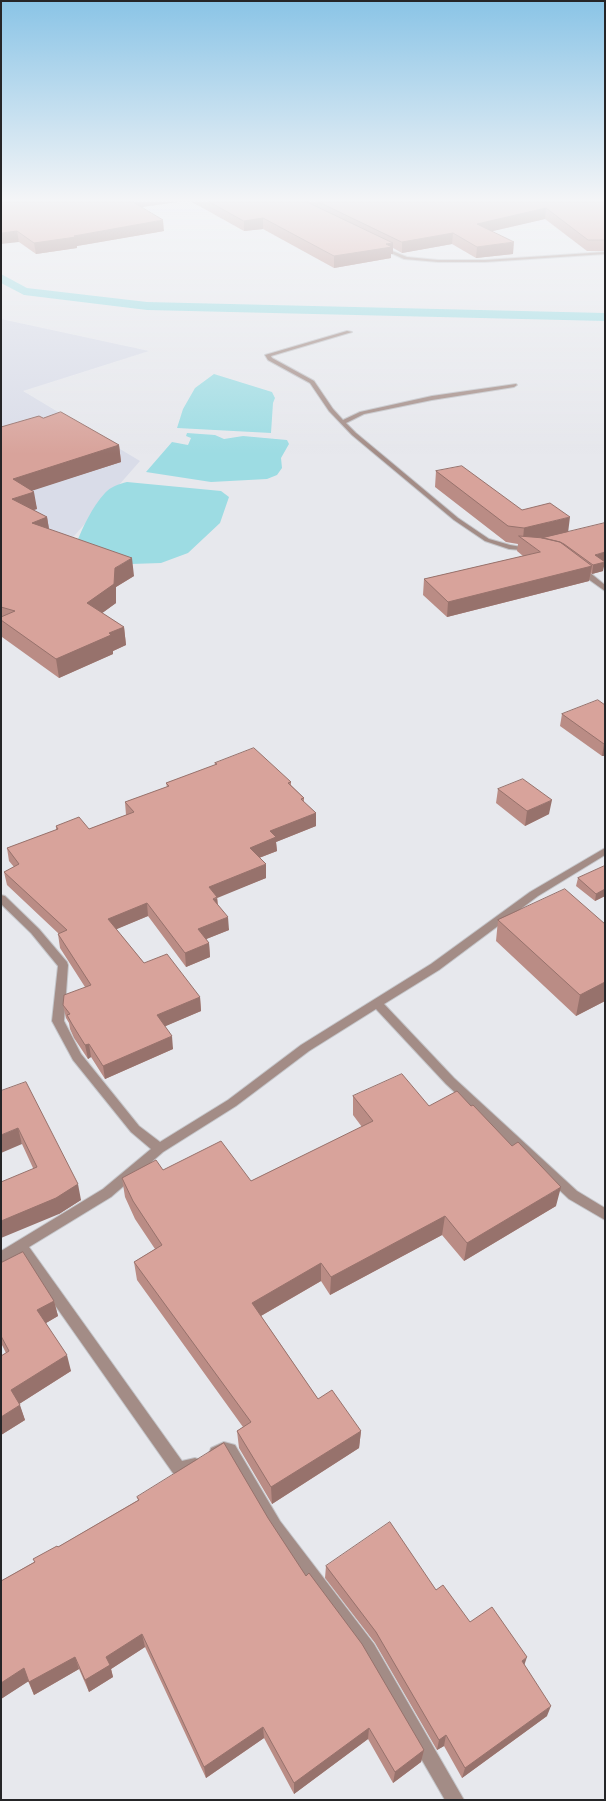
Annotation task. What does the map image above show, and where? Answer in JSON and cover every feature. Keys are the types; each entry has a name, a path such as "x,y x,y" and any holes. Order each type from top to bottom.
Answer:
{"street":[{"path":"349,332 268,355 270,359 312,382 331,410 343,422 377,453 456,519 487,540 517,549 534,547"},
{"path":"343,422 362,413 416,401 514,385"},
{"path":"574,564 605,589"},
{"path":"1,1258 107,1193 159,1149 232,1103 305,1048 435,967 534,894 605,851"},
{"path":"1,898 35,931 63,965 58,1021 77,1057 135,1129 159,1149"},
{"path":"377,1003 450,1081 573,1195 605,1215"},
{"path":"21,1246 72,1320 150,1425 178,1468 185,1469 224,1449 230,1450 275,1526 368,1650 455,1800"}],"shaded area":[{"path":"1,319 149,351 23,391 140,461 53,560 1,597"}],"water":[{"path":"214,374 272,392 275,398 273,403 271,433 177,428 183,409 195,388"},
{"path":"187,433 215,435 224,439 243,436 287,440 289,444 281,458 282,468 277,475 267,479 211,482 146,472 172,442 188,445 191,438 186,436"},
{"path":"127,482 221,491 229,497 220,523 188,553 161,563 131,564 76,544 88,517 100,499 109,489"}],"building":[{"path":"61,412 119,445 13,479 34,492 12,499 47,517 32,523 132,558 115,568 114,584 87,603 124,627 109,633 111,635 56,659 1,620 1,617 15,611 1,607 1,427 39,416 43,418"},
{"path":"462,466 522,510 550,503 570,517 524,528 508,526 436,471"},
{"path":"605,523 605,552 595,555 605,562 593,565 564,544 542,538"},
{"path":"519,536 544,538 560,542 592,566 448,602 424,579 540,552"},
{"path":"598,700 605,705 604,744 562,714"},
{"path":"254,748 291,782 288,783 304,798 301,799 316,813 270,831 276,837 250,848 266,864 209,887 217,897 213,899 228,917 198,929 209,943 185,953 147,903 108,919 144,963 167,954 200,997 157,1015 172,1036 103,1066 89,1044 85,1045 67,1015 70,1014 63,1005 64,995 91,985 58,934 67,930 4,872 19,864 7,848 58,829 56,826 79,817 89,829 134,812 125,802 169,786 166,783"},
{"path":"523,779 552,800 527,811 498,789"},
{"path":"604,866 605,889 596,894 578,878"},
{"path":"565,889 605,924 605,982 580,995 498,920"},
{"path":"402,1074 429,1106 457,1091 471,1106 473,1105 512,1146 518,1142 561,1187 467,1243 445,1216 331,1277 321,1263 252,1303 318,1399 332,1390 361,1431 271,1487 237,1431 251,1422 134,1262 162,1245 133,1201 122,1178 156,1160 163,1170 221,1141 251,1181 373,1121 353,1096"},
{"path":"26,1082 78,1184 56,1198 1,1221 1,1182 37,1167 18,1128 1,1135 1,1091"},
{"path":"23,1252 54,1301 37,1310 67,1355 11,1390 20,1405 1,1417 1,1356 9,1351 1,1336 1,1263"},
{"path":"224,1443 268,1518 306,1576 309,1573 362,1644 424,1750 395,1772 369,1728 294,1783 263,1727 204,1767 142,1634 106,1657 110,1665 85,1680 75,1657 29,1682 24,1668 1,1683 1,1581 35,1562 33,1559 57,1546 58,1547 139,1500 137,1497"},
{"path":"390,1522 436,1590 443,1585 470,1622 492,1607 527,1657 522,1661 551,1706 465,1768 446,1735 439,1740 376,1632 326,1566"}],"waterway":[{"path":"15,286 24,291 147,306 605,317"}]}
